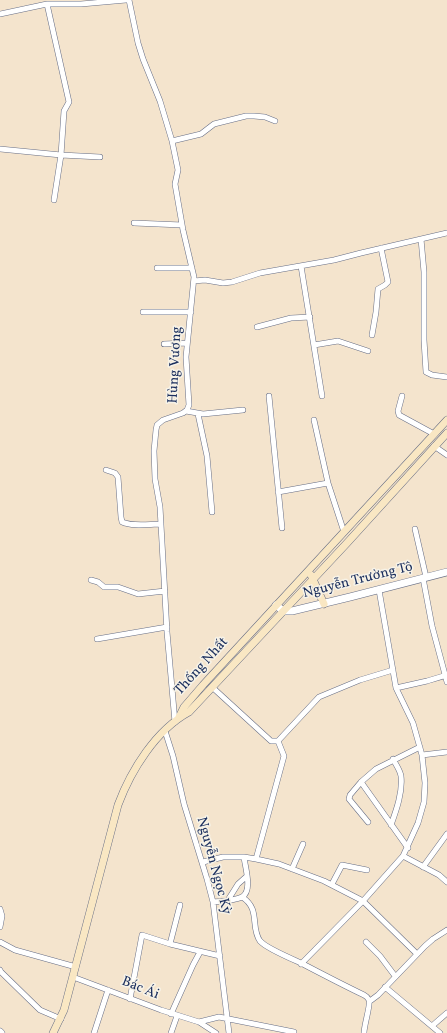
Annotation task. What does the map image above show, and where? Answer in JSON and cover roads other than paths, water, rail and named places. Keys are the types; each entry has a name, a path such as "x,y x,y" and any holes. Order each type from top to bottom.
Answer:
{"main road":[{"name":"Thống Nhất","path":"177,719 184,706 447,420"},
{"name":"Thống Nhất","path":"177,719 189,712 347,543 447,433"},
{"path":"414,455 421,461"},
{"path":"308,571 313,578 324,604"},
{"path":"53,1033 61,1019 107,843 121,798 146,754 177,719"}],"street":[{"path":"0,14 46,4 82,4 126,0"},
{"name":"Hùng Vương","path":"129,0 138,43 160,101 172,141 178,170 176,184 182,225 194,281 187,343 186,366 189,402 188,408 178,416 161,421 156,426 154,470 159,502 167,627 177,719"},
{"path":"46,4 69,102 64,111 61,156 54,200"},
{"path":"172,141 201,134 214,124 246,116 265,117 275,122"},
{"path":"0,149 61,156 100,157"},
{"path":"134,223 182,225"},
{"path":"194,281 205,280 228,283 264,272 334,260 447,234"},
{"path":"421,239 424,272 424,340 426,372 432,375 447,377"},
{"path":"372,335 378,289 388,282 381,248"},
{"path":"301,266 322,396"},
{"path":"156,268 192,268"},
{"path":"143,312 191,312"},
{"path":"257,327 292,318 310,317"},
{"path":"314,345 338,342 368,351"},
{"path":"164,344 187,343"},
{"path":"269,396 282,528"},
{"path":"402,396 398,411 399,415 434,434"},
{"path":"186,411 198,414 211,414 243,410"},
{"path":"198,414 207,456 212,512"},
{"path":"314,420 328,483 344,532"},
{"path":"434,446 447,455"},
{"path":"106,470 115,473 118,477 122,522 127,524 161,524"},
{"path":"278,492 328,483"},
{"path":"415,528 432,626 447,682"},
{"name":"Nguyễn Trường Tộ","path":"283,611 324,604 447,572"},
{"path":"91,580 98,582 104,587 118,587 138,594 165,591"},
{"path":"301,964 363,901 403,856 408,848 418,823 424,802 425,783 422,755 413,723 396,688 379,590"},
{"path":"276,605 283,611"},
{"path":"97,639 167,627"},
{"path":"212,687 271,741 278,740 319,697 360,680 393,670"},
{"path":"396,688 446,675"},
{"name":"Nguyễn Ngọc Kỳ","path":"165,731 173,756 184,804 213,902 229,1033"},
{"path":"256,859 284,756 278,740"},
{"path":"368,822 349,798 350,795 371,772 393,759 420,747"},
{"path":"422,755 447,752"},
{"path":"390,826 397,803 401,781 399,771 393,759"},
{"path":"361,782 390,826 408,848"},
{"path":"423,867 447,834"},
{"path":"292,869 303,844"},
{"path":"403,856 439,875 447,882"},
{"path":"202,862 223,857 244,857 256,859 279,864 332,884 363,901 417,954"},
{"path":"213,902 242,897 248,890 244,857"},
{"path":"332,884 342,865 367,870"},
{"path":"228,900 238,884 247,876"},
{"path":"242,897 249,902 253,909 256,930 260,941 274,950 364,995 370,1001"},
{"path":"170,944 180,905"},
{"path":"0,909 2,916 0,927"},
{"path":"364,1033 364,1023 370,1001 433,939 447,930"},
{"path":"130,999 143,934 170,944 220,956"},
{"path":"366,942 380,956 395,976"},
{"path":"0,944 15,950 76,966"},
{"path":"171,1014 200,952"},
{"path":"0,972 40,1010 61,1019"},
{"name":"Bác Ái","path":"73,977 171,1014 199,1022 216,1033"},
{"path":"385,987 440,1033"},
{"path":"94,1033 108,990"},
{"path":"432,1026 447,1013"},
{"path":"171,1033 177,1016"},
{"name":"Bác Ái","path":"199,1022 219,1017 294,1032"}]}
